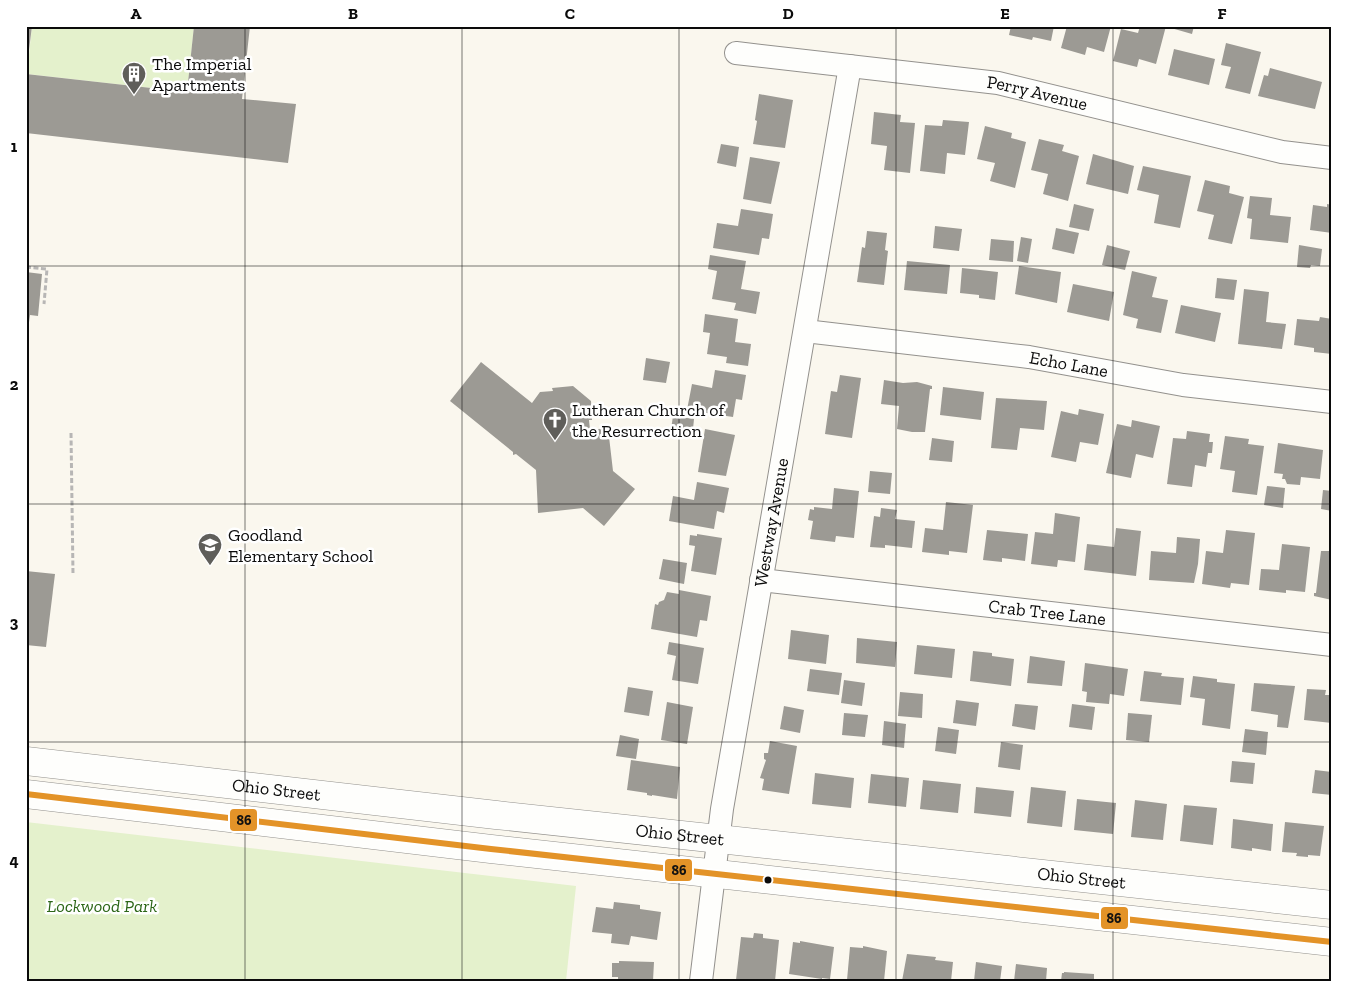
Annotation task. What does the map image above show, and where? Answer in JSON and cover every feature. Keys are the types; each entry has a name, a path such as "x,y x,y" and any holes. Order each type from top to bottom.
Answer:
{"street":[{"name":"Perry Avenue","path":"736,53 998,83 1282,152 1332,158"},
{"name":"Westway Avenue","path":"701,981 718,839 850,66"},
{"name":"Echo Lane","path":"804,331 1029,357 1183,385 1332,402"},
{"name":"Crab Tree Lane","path":"761,580 1332,645"},
{"name":"Ohio Street","path":"26,760 718,839 1332,905"},
{"path":"71,800 75,766"},
{"name":"Ohio Street","path":"26,794 1332,942"},
{"path":"1060,911 1065,876"}],"path":[{"path":"26,267 47,269 44,304"},
{"path":"70,433 73,574"}],"green space":[{"path":"32,26 70,28 71,26 194,26 187,92 27,74"},
{"name":"Lockwood Park","path":"26,822 576,886 566,981 26,981"}],"building":[{"path":"26,26 32,26 27,66 26,66"},
{"name":"The Imperial Apartments","path":"194,26 250,26 242,99 296,104 288,163 26,133 26,74 187,92"},
{"path":"1011,26 1054,26 1051,41 1033,37 1032,40 1009,35"},
{"path":"1067,26 1111,26 1104,52 1087,47 1085,55 1061,48"},
{"path":"1140,26 1166,26 1156,64 1139,59 1137,67 1113,61 1121,29 1138,33"},
{"path":"1172,26 1194,26 1192,34 1171,28"},
{"path":"1226,43 1261,52 1250,94 1225,88 1231,67 1221,65"},
{"path":"1174,49 1215,59 1209,85 1168,75"},
{"path":"1270,68 1322,82 1315,109 1258,96 1264,75 1268,76"},
{"path":"759,94 793,100 785,148 753,144"},
{"path":"874,112 901,115 900,122 915,123 910,173 884,170 887,146 871,144"},
{"path":"943,120 969,122 965,155 947,153 945,174 920,171 925,125 942,126"},
{"path":"985,126 1012,133 1011,138 1026,142 1015,188 990,181 995,163 977,159"},
{"path":"1039,139 1064,145 1062,151 1079,156 1068,201 1043,194 1048,174 1031,170"},
{"path":"721,144 739,147 736,167 717,163"},
{"path":"1093,154 1134,166 1128,194 1086,184"},
{"path":"750,157 780,162 771,204 743,199"},
{"path":"1143,166 1191,176 1180,228 1154,223 1159,195 1137,190"},
{"path":"1205,180 1230,186 1229,193 1244,197 1232,244 1208,239 1214,215 1197,211"},
{"path":"1250,196 1272,198 1270,215 1291,217 1288,243 1250,239 1252,219 1247,218"},
{"path":"1074,204 1094,209 1089,231 1069,227"},
{"path":"1327,204 1332,205 1332,233 1310,230 1313,205 1327,207"},
{"path":"741,209 773,214 769,239 762,238 759,255 713,248 717,223 738,226"},
{"path":"935,226 962,229 959,251 933,248"},
{"path":"1056,228 1079,233 1074,254 1052,249"},
{"path":"867,231 887,233 885,250 888,251 884,285 857,282 862,247 865,248"},
{"path":"1021,237 1032,239 1028,263 1017,261"},
{"path":"991,239 1014,241 1013,262 989,260"},
{"path":"1107,245 1130,251 1125,270 1102,265"},
{"path":"1299,245 1322,249 1320,266 1311,265 1310,268 1297,267"},
{"path":"710,255 746,261 741,289 760,292 756,314 734,310 736,303 712,299 717,271 708,269"},
{"path":"907,261 950,265 947,294 904,290"},
{"path":"1019,266 1061,272 1057,303 1015,294"},
{"path":"962,268 998,272 995,300 979,298 979,295 960,293"},
{"path":"1132,271 1157,277 1152,297 1168,300 1161,333 1136,328 1138,319 1123,315"},
{"path":"26,272 42,274 38,316 30,315 27,337"},
{"path":"1217,278 1237,280 1234,300 1215,298"},
{"path":"1073,284 1114,292 1109,321 1067,312"},
{"path":"1244,289 1269,292 1266,322 1286,324 1282,349 1238,344"},
{"path":"1181,305 1221,313 1215,342 1175,333"},
{"path":"705,314 738,319 735,342 751,344 748,366 726,363 727,357 707,354 710,333 703,332"},
{"path":"1320,317 1332,319 1332,354 1314,352 1314,348 1294,345 1297,319 1319,321"},
{"path":"646,358 670,362 666,383 643,380"},
{"name":"Lutheran Church of the Resurrection","path":"481,362 532,403 540,392 553,391 552,388 573,386 591,401 592,420 589,420 590,430 608,428 613,471 635,489 604,526 583,508 538,513 536,470 516,454 513,455 513,452 450,401"},
{"path":"715,370 746,375 742,400 736,399 733,417 687,410 692,384 712,388"},
{"path":"840,375 861,378 852,438 825,434 831,391 837,392"},
{"path":"884,380 903,383 917,382 932,386 932,389 930,389 925,432 897,429 899,406 881,404"},
{"path":"943,387 984,392 981,420 940,415"},
{"path":"996,398 1047,401 1044,430 1020,428 1017,450 991,448"},
{"path":"1079,409 1104,414 1098,445 1080,442 1076,462 1051,457 1061,411 1078,415"},
{"path":"673,416 694,419 692,439 670,436"},
{"path":"1132,420 1160,426 1153,458 1136,454 1131,478 1106,473 1117,424 1131,427"},
{"path":"705,429 735,435 726,476 698,472"},
{"path":"1187,431 1210,434 1209,442 1213,442 1212,453 1208,453 1206,467 1195,465 1192,487 1167,484 1173,438 1186,439"},
{"path":"1225,436 1249,439 1248,444 1264,446 1257,495 1232,492 1235,471 1220,469"},
{"path":"932,438 954,441 952,462 929,460"},
{"path":"1278,443 1323,450 1320,479 1301,477 1300,485 1287,484 1285,479 1282,479 1283,474 1274,473"},
{"path":"870,471 892,473 890,494 868,492"},
{"path":"697,482 729,488 724,513 717,511 714,529 669,521 673,496 694,500"},
{"path":"1267,486 1285,488 1283,508 1264,505"},
{"path":"834,488 859,491 854,538 836,536 835,542 810,539 813,521 808,520 810,509 814,510 814,507 832,509"},
{"path":"1323,490 1332,491 1332,511 1321,509"},
{"path":"946,502 973,505 967,553 949,551 949,555 922,552 925,528 943,530"},
{"path":"881,508 897,510 895,519 915,521 912,548 885,545 885,548 870,547 874,516 880,517"},
{"path":"1055,513 1080,517 1075,562 1058,560 1057,567 1031,564 1035,532 1053,534"},
{"path":"1116,528 1141,531 1136,576 1084,570 1087,544 1114,547"},
{"path":"987,530 1028,534 1025,561 1002,558 1002,562 983,560"},
{"path":"1226,530 1255,533 1249,585 1231,583 1230,588 1202,584 1206,551 1223,553"},
{"path":"697,534 722,538 716,575 691,571 695,546 689,545 690,535 697,536"},
{"path":"1177,537 1200,539 1194,583 1149,580 1151,551 1176,553"},
{"path":"1282,544 1310,547 1305,592 1286,590 1286,593 1259,590 1261,569 1279,570"},
{"path":"1321,551 1332,551 1332,600 1314,596 1314,593 1316,593"},
{"path":"663,559 687,563 684,584 659,579"},
{"path":"26,571 55,574 46,647 26,645"},
{"path":"679,590 711,596 707,621 700,620 697,637 651,629 655,604 658,605 659,602 664,600 667,592 679,594"},
{"path":"791,630 829,635 826,664 788,659"},
{"path":"857,638 897,642 895,667 856,663"},
{"path":"669,642 704,648 698,684 672,680 676,656 667,654"},
{"path":"917,645 955,649 952,678 914,674"},
{"path":"973,651 992,653 992,656 1014,659 1011,686 970,681"},
{"path":"1030,656 1065,661 1062,686 1027,683"},
{"path":"1085,663 1128,669 1124,696 1110,694 1109,704 1086,702 1087,692 1082,691"},
{"path":"810,669 842,673 839,695 807,691"},
{"path":"1144,671 1162,673 1161,676 1184,678 1181,705 1140,701"},
{"path":"1193,676 1217,679 1217,682 1235,684 1230,729 1202,725 1205,699 1190,697"},
{"path":"844,680 865,683 862,706 841,703"},
{"path":"1254,683 1295,686 1288,728 1277,727 1278,715 1251,711"},
{"path":"628,687 653,691 649,716 624,712"},
{"path":"1307,689 1326,690 1325,695 1332,695 1332,723 1304,720"},
{"path":"900,692 923,694 922,718 898,716"},
{"path":"956,700 979,703 976,726 953,723"},
{"path":"667,702 693,707 687,744 661,740"},
{"path":"1015,704 1038,706 1035,730 1012,726"},
{"path":"1072,704 1095,707 1092,730 1069,727"},
{"path":"784,706 804,710 800,733 780,729"},
{"path":"844,713 868,715 865,737 842,735"},
{"path":"1128,713 1152,715 1149,742 1126,740"},
{"path":"884,721 906,724 904,748 882,745"},
{"path":"938,727 959,730 956,754 935,751"},
{"path":"1245,729 1268,732 1266,755 1242,752"},
{"path":"620,735 639,739 636,759 616,756"},
{"path":"770,741 797,746 789,794 762,790 764,779 760,778 766,760 764,759 764,753 768,753"},
{"path":"1001,742 1023,745 1020,770 998,767"},
{"path":"631,760 680,767 677,799 627,790"},
{"path":"1232,761 1255,763 1253,784 1230,782"},
{"path":"1315,770 1332,772 1332,795 1312,793"},
{"path":"815,773 854,778 851,808 812,804"},
{"path":"871,774 909,778 906,807 868,803"},
{"path":"923,780 961,784 958,813 920,809"},
{"path":"976,787 1014,791 1011,817 974,813"},
{"path":"1031,787 1066,791 1062,827 1027,823"},
{"path":"1077,799 1116,803 1113,834 1074,830"},
{"path":"1135,800 1167,804 1163,840 1131,837"},
{"path":"1184,805 1217,808 1213,845 1180,841"},
{"path":"1233,819 1273,824 1271,851 1252,848 1252,851 1231,848"},
{"path":"1285,822 1324,826 1320,856 1296,856 1297,853 1282,852"},
{"path":"614,902 640,905 640,909 661,912 657,940 631,936 629,945 611,943 612,934 592,932 596,907 613,909"},
{"path":"754,933 763,934 763,938 779,940 775,981 736,980 741,937 753,938"},
{"path":"800,941 834,947 830,979 789,974 793,942 800,943"},
{"path":"863,946 887,951 884,981 847,980 850,947 863,948"},
{"path":"907,954 936,957 935,960 953,962 951,981 902,981"},
{"path":"619,961 654,962 653,981 618,981 618,977 612,977 612,963 619,963"},
{"path":"976,962 1002,966 1000,981 974,981"},
{"path":"1016,964 1047,968 1046,981 1014,981"},
{"path":"1062,973 1094,974 1094,981 1061,981"}],"transit line":[{"name":"86","path":"26,794 491,849 1332,942"}],"place":[{"name":"The Imperial Apartments","path":"134,95"},
{"name":"Lutheran Church of the Resurrection","path":"555,441"},
{"name":"Goodland Elementary School","path":"210,566"}]}
